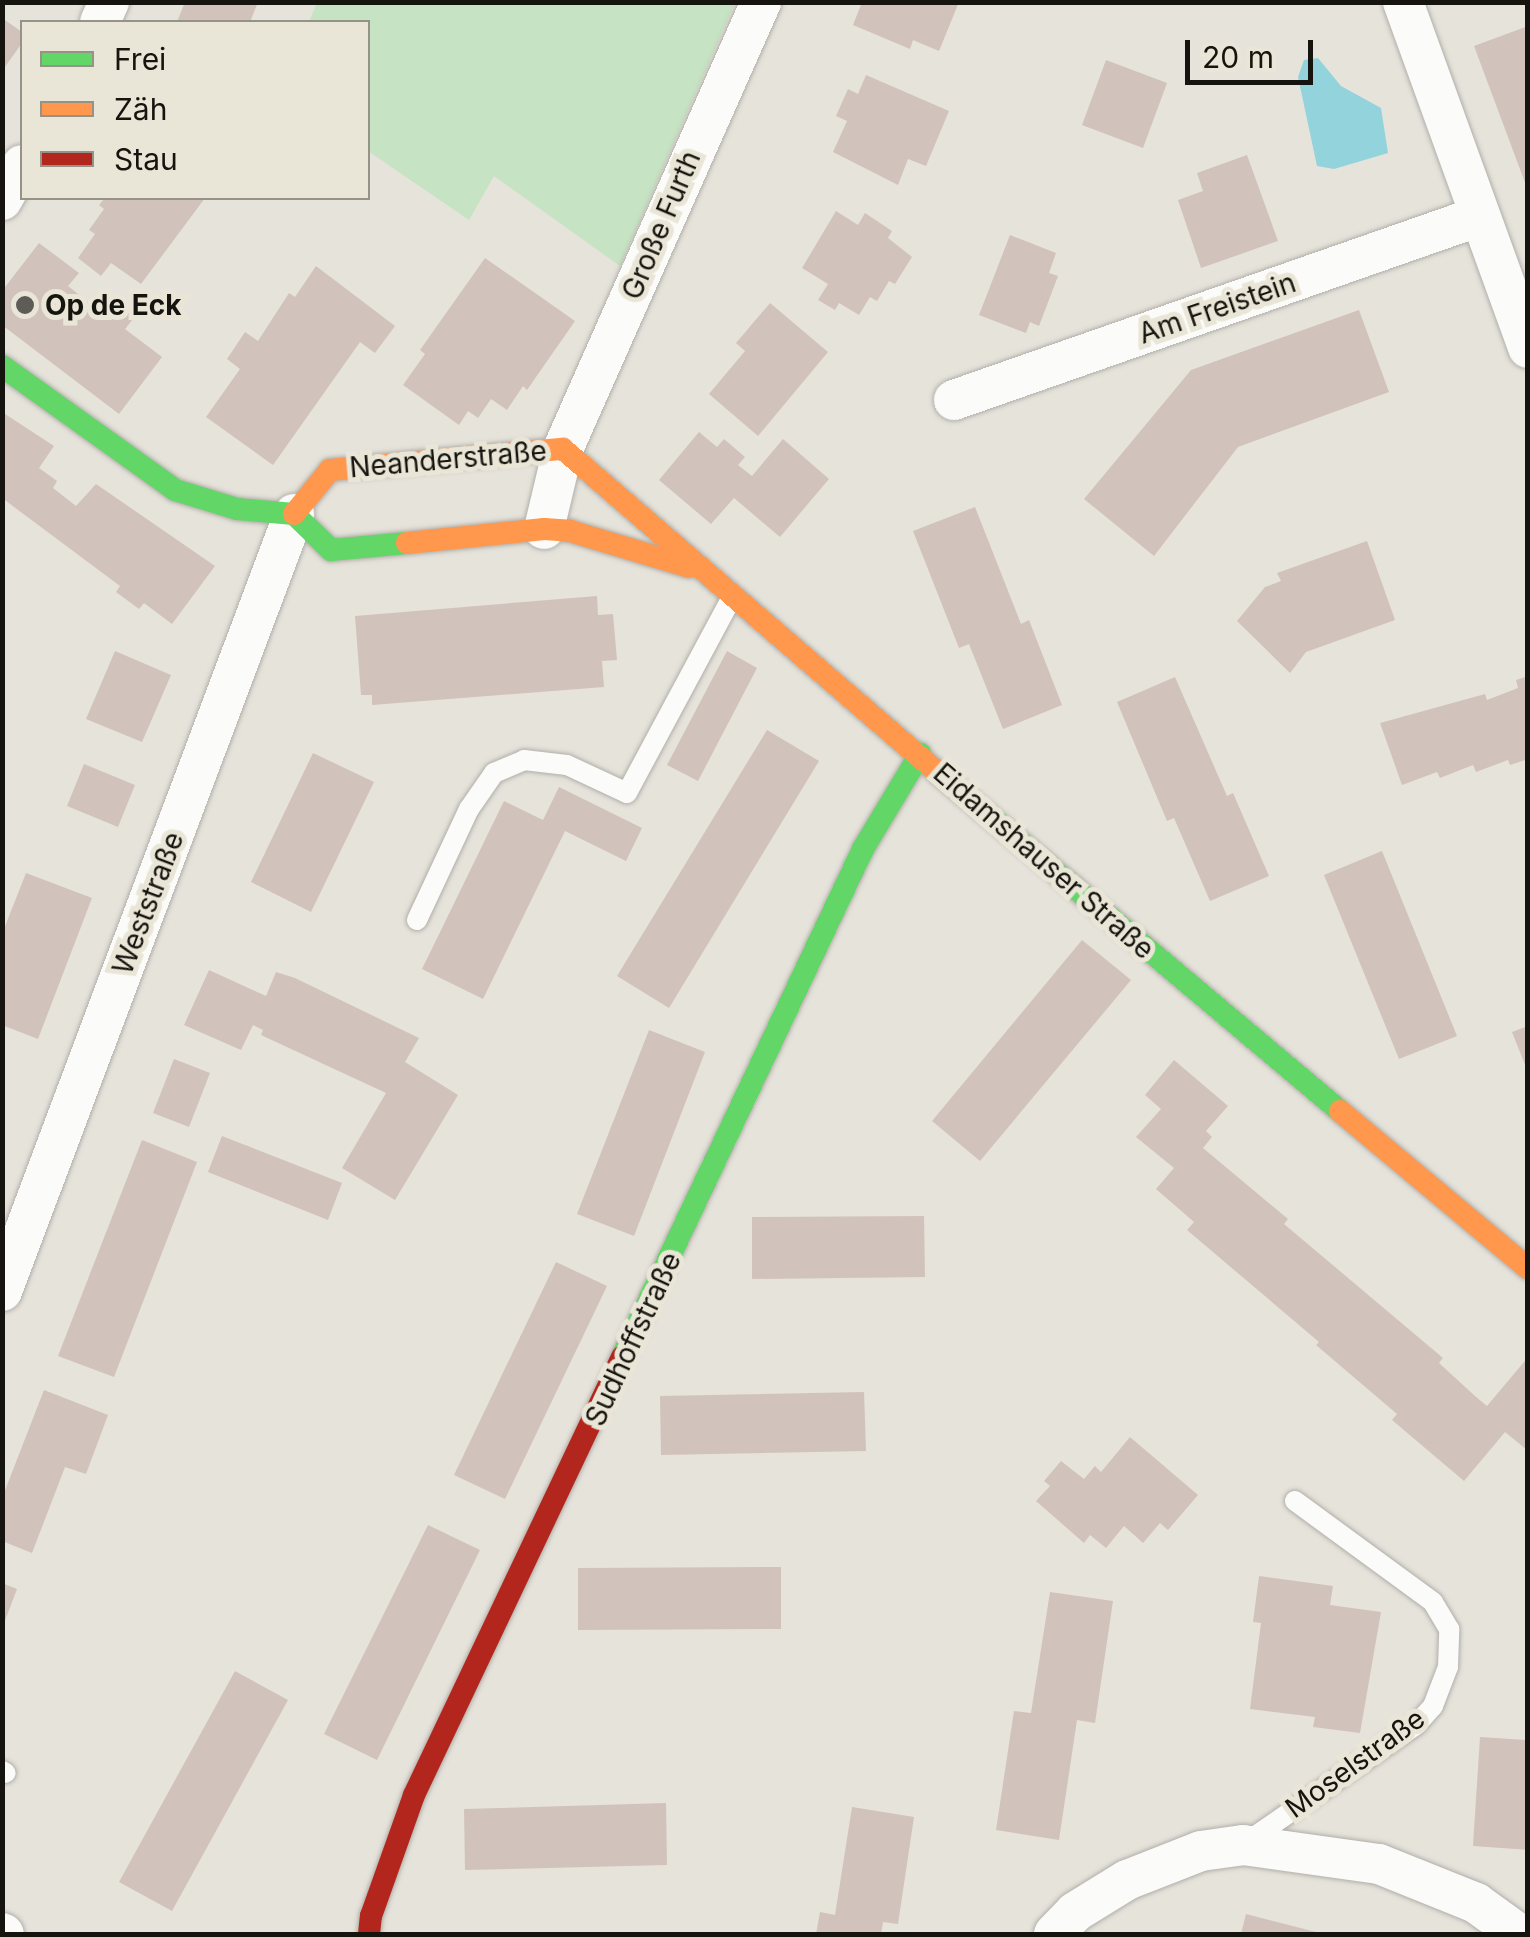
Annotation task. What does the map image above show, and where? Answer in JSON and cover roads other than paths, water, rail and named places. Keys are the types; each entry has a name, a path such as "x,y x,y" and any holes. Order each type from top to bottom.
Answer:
{"street":[{"name":"Große Furth","path":"544,529 563,450 761,2"},
{"path":"1403,2 1528,348"},
{"path":"2,200 20,168"},
{"name":"Am Freistein","path":"954,400 1480,216"},
{"path":"2,366 175,490 236,509 294,514 331,550 544,529 570,531 702,571"},
{"name":"Neanderstraße","path":"294,514 330,470 563,450"},
{"name":"Eidamshauser Straße","path":"563,450 1528,1268"},
{"name":"Weststraße","path":"2,1291 294,514"},
{"name":"Sudhoffstraße","path":"369,1934 371,1916 414,1795 863,849 920,754"},
{"name":"Moselstraße","path":"1054,1934 1075,1912 1128,1880 1201,1851 1243,1845 1379,1864 1476,1904 1520,1934"}],"lane":[{"path":"418,920 469,808 494,772 524,760 567,765 628,794 734,596"},
{"name":"Moselstraße","path":"1243,1845 1416,1725 1433,1706 1448,1667 1449,1629 1433,1602 1294,1501"}],"water":[{"path":"1318,58 1341,86 1381,108 1388,153 1334,169 1317,166 1298,77 1304,60"}],"place":[{"name":"Op de Eck","path":"25,305"}]}
